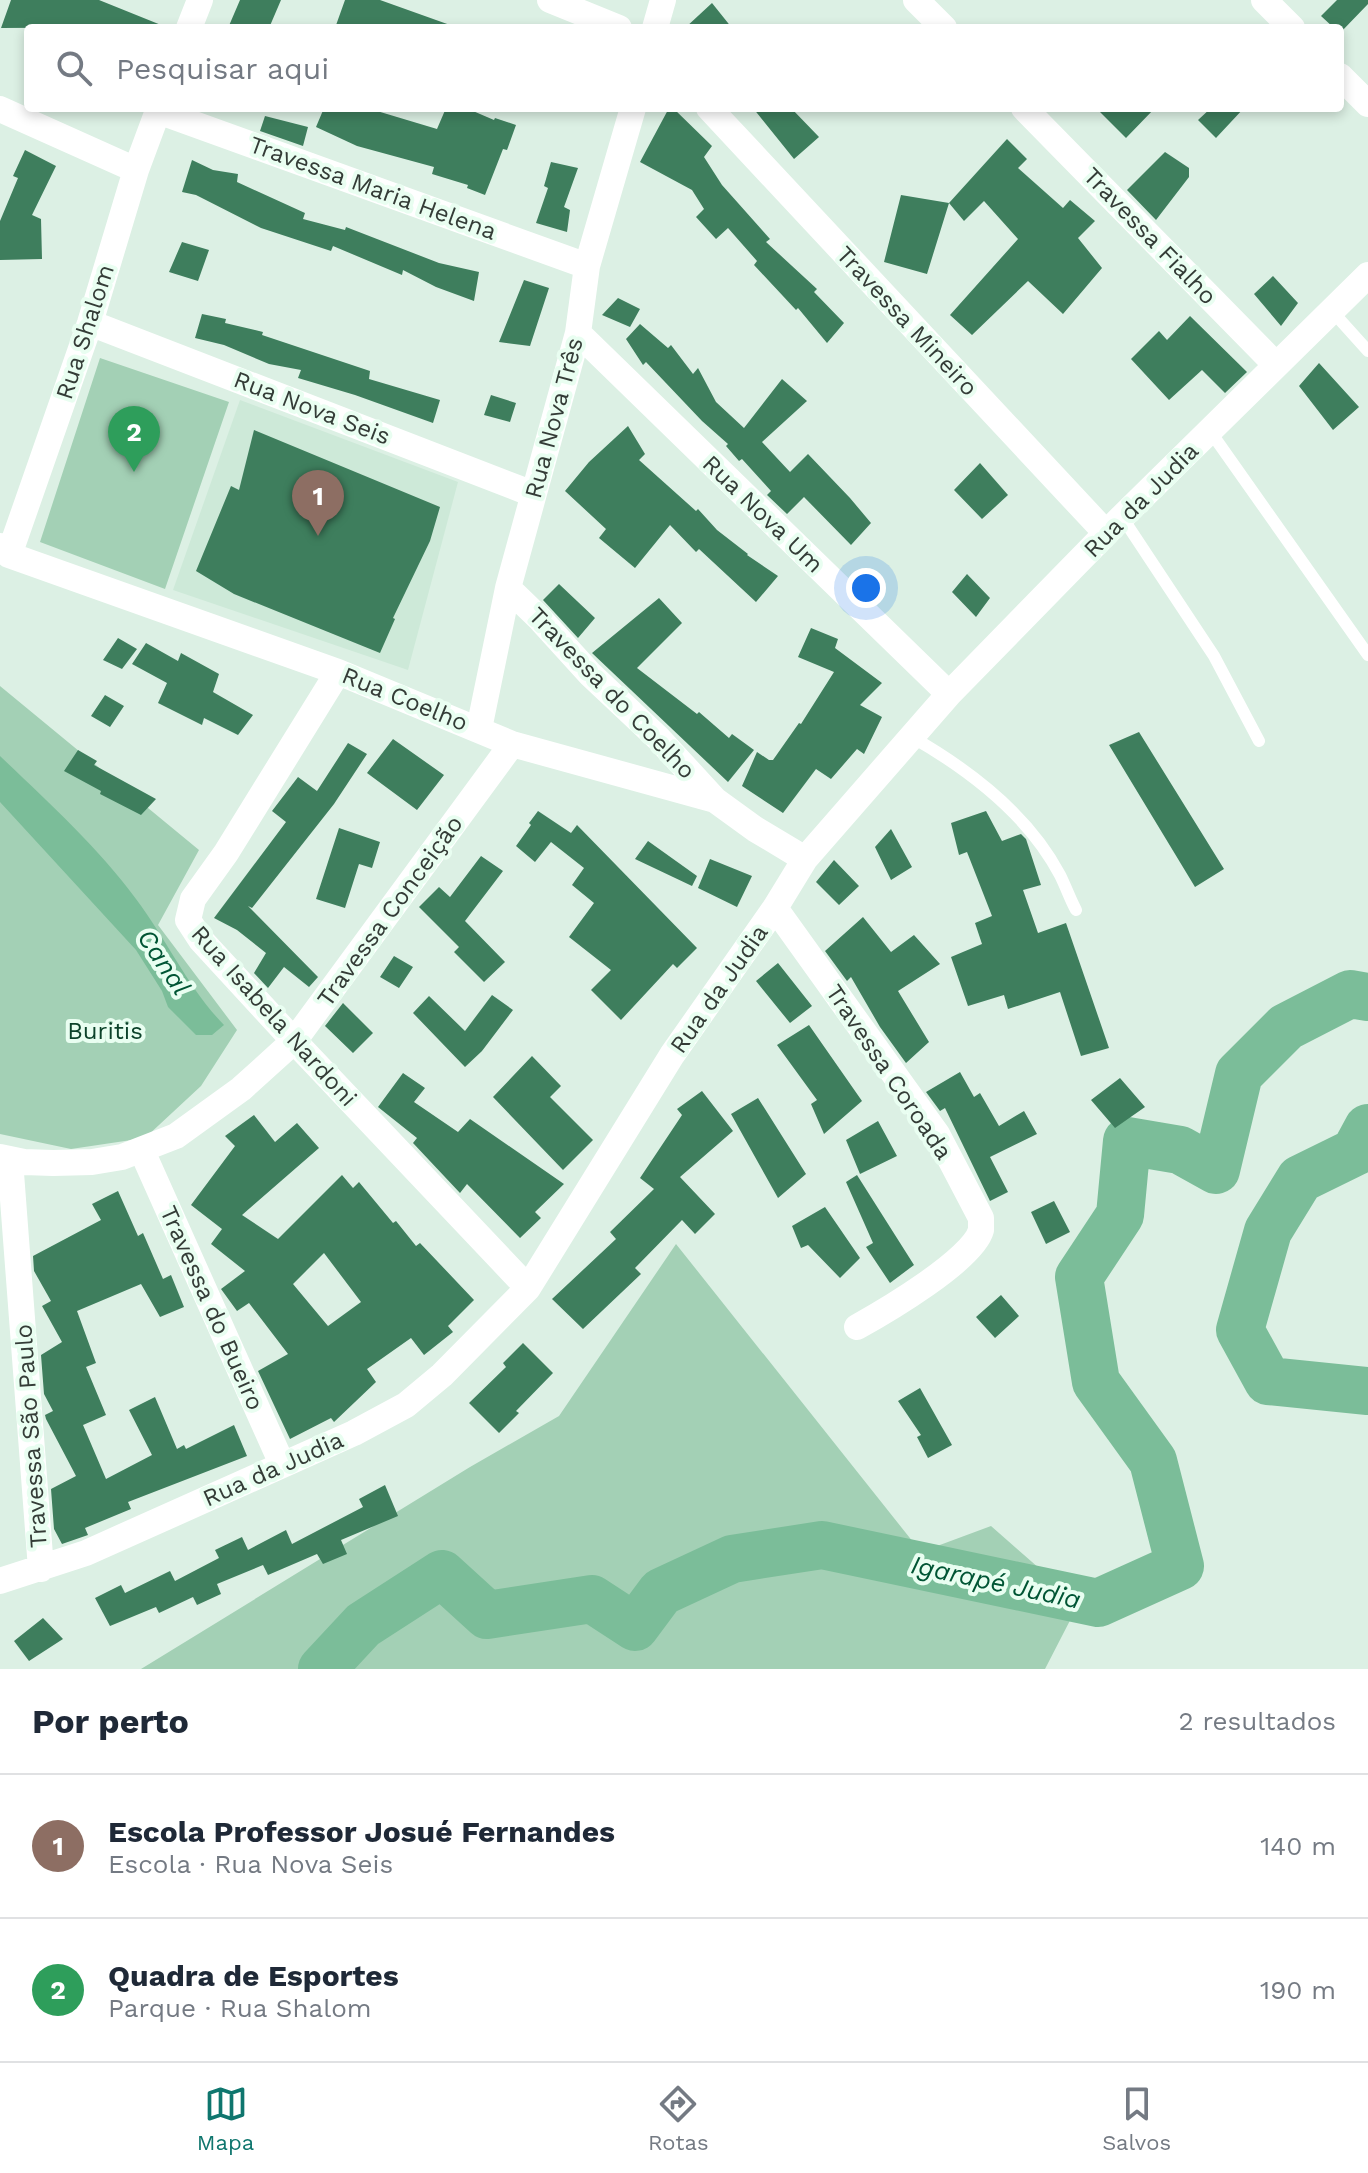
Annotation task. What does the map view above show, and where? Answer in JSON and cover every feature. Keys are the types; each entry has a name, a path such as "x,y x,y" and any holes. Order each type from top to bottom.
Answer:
{"street":[{"path":"191,24 200,0"},
{"path":"550,0 609,24"},
{"path":"656,24 663,0"},
{"path":"916,0 940,24"},
{"path":"1264,0 1288,24"},
{"path":"1344,80 1368,104"},
{"path":"0,109 136,170"},
{"name":"Rua Shalom","path":"5,550 90,323 136,170 158,112"},
{"name":"Travessa Maria Helena","path":"167,112 587,266"},
{"name":"Rua Nova Três","path":"479,729 508,588 578,333 587,266 632,112"},
{"name":"Travessa Mineiro","path":"713,112 1114,525"},
{"name":"Travessa Fialho","path":"1028,112 1276,365"},
{"name":"Rua da Judia","path":"0,1581 86,1553 354,1433 406,1405 442,1375 528,1288 672,1055 775,908 805,859 949,694 1114,525 1368,275"},
{"name":"Rua Nova Seis","path":"90,323 533,494"},
{"name":"Rua Nova Um","path":"578,333 949,694"},
{"name":"Rua Coelho","path":"5,550 338,672 512,744 715,800 805,859"},
{"name":"Travessa do Coelho","path":"508,588 590,674 659,739 715,800"},
{"name":"Rua Isabela Nardoni","path":"338,672 226,853 193,899 188,920 192,929 294,1041 528,1288"},
{"name":"Travessa Conceição","path":"5,1159 92,1162 142,1151 176,1136 219,1106 294,1041 512,744"},
{"name":"Travessa Coroada","path":"775,908 937,1134 981,1218 981,1229 975,1240 958,1258 898,1304 857,1327"},
{"name":"Travessa do Bueiro","path":"142,1151 282,1464"},
{"name":"Travessa São Paulo","path":"5,1159 41,1569"}],"lane":[{"path":"1332,311 1368,351"},
{"path":"1210,431 1368,655"},
{"path":"1114,525 1214,656 1259,741"},
{"path":"910,736 946,756 1018,816 1060,876 1076,910"}],"shaded area":[{"path":"240,400 458,482 408,670 173,590"}],"green space":[{"path":"100,358 229,402 165,589 40,542"},
{"name":"Buritis","path":"0,686 199,850 158,925 237,1030 201,1086 145,1138 71,1149 0,1134"},
{"path":"676,1244 921,1552 991,1526 1079,1603 1045,1669 141,1669 470,1467 559,1416"}],"water":[{"name":"Canal","path":"0,756 88,842 121,879 199,995 224,1025 212,1035 196,1035 168,1007 162,991 136,950 0,802"}],"building":[{"path":"11,0 99,0 159,24 24,24 24,28 1,28"},
{"path":"240,0 281,0 271,24 230,24"},
{"path":"345,0 380,0 447,24 336,24"},
{"path":"1337,0 1368,0 1368,4 1344,29 1344,24 1330,24 1321,16"},
{"path":"712,3 729,24 689,24"},
{"path":"322,112 380,112 437,129 444,112 475,112 516,125 485,195 467,188 468,185 432,174 434,167 357,146 316,127"},
{"path":"667,112 677,112 712,146 704,157 722,185 770,239 766,242 817,289 814,292 844,323 827,343 798,308 796,310 754,265 757,261 728,228 716,239 696,217 704,209 692,190 640,162"},
{"path":"756,112 795,112 819,137 794,159"},
{"path":"1100,112 1151,112 1126,138"},
{"path":"1207,112 1240,112 1216,138 1198,120"},
{"path":"265,116 308,127 303,146 260,131"},
{"path":"1007,139 1027,159 1018,168 1063,208 1070,200 1095,221 1078,238 1102,268 1063,314 1028,281 972,335 950,315 1018,239 984,201 964,221 949,203"},
{"path":"25,150 56,166 32,215 41,219 42,259 0,260 0,221 18,178 13,176"},
{"path":"1165,152 1189,168 1189,177 1156,220 1127,190"},
{"path":"192,160 213,170 238,174 237,182 305,213 303,219 345,230 346,227 439,263 479,272 474,301 403,270 402,275 333,246 331,251 261,228 196,195 182,192"},
{"path":"551,162 578,168 564,207 570,210 567,232 536,223 548,188 544,186"},
{"path":"901,195 949,203 927,274 884,262"},
{"path":"182,242 209,250 198,281 169,272"},
{"path":"1273,276 1298,303 1281,326 1254,294"},
{"path":"524,280 549,288 530,346 499,342"},
{"path":"618,298 640,309 630,327 602,315"},
{"path":"202,314 226,319 225,323 263,332 262,335 370,371 369,379 440,400 433,423 298,378 301,370 269,364 224,345 195,338"},
{"path":"1190,316 1247,372 1225,393 1202,370 1169,400 1131,359 1159,331 1167,340"},
{"path":"640,324 668,348 671,345 693,374 698,368 716,402 744,428 782,379 807,401 762,442 790,472 808,454 850,498 871,523 851,545 804,497 787,514 767,495 771,491 742,459 739,461 726,446 728,444 646,362 643,365 626,339"},
{"path":"1319,363 1359,407 1333,430 1299,386"},
{"path":"491,395 516,403 510,422 484,415"},
{"path":"628,426 645,454 639,460 696,511 698,509 717,530 778,576 756,602 699,549 696,552 670,525 635,568 599,538 606,529 565,491 589,462"},
{"path":"254,430 440,507 430,541 380,653 234,594 196,571 231,486 239,490"},
{"path":"980,463 1008,495 982,519 954,490"},
{"path":"967,574 990,598 976,617 952,592"},
{"path":"559,584 595,618 578,638 543,600"},
{"path":"659,598 682,623 637,668 697,714 699,712 729,738 732,734 754,750 728,782 592,653"},
{"path":"811,628 838,639 835,648 882,683 860,705 882,717 864,754 857,749 831,779 816,769 783,813 742,786 757,752 773,760 801,724 834,672 798,657"},
{"path":"118,638 137,649 122,669 103,660"},
{"path":"146,643 178,661 181,653 219,674 213,692 253,715 238,735 204,718 202,725 158,703 167,683 132,664"},
{"path":"105,695 124,706 110,727 91,716"},
{"path":"1139,732 1224,869 1195,887 1109,745"},
{"path":"393,739 444,775 417,810 367,773"},
{"path":"348,743 367,754 334,804 252,908 248,906 318,977 309,987 284,967 268,988 254,973 266,953 237,930 214,918 286,822 272,811 298,777 317,791"},
{"path":"78,750 97,761 94,765 156,799 141,815 100,794 101,791 64,771"},
{"path":"538,811 571,833 577,825 697,948 677,968 673,964 621,1020 591,990 611,970 569,937 594,903 572,885 584,868 551,842 535,862 516,846"},
{"path":"986,811 1002,841 1021,834 1026,839 1041,885 1023,890 1038,933 1066,923 1109,1048 1081,1056 1060,992 1008,1009 1004,995 968,1006 951,957 982,944 975,923 992,916 967,852 959,855 951,823"},
{"path":"339,828 380,842 372,868 359,864 345,908 316,899"},
{"path":"891,829 912,867 891,880 875,847"},
{"path":"648,841 697,876 692,886 635,859"},
{"path":"481,856 503,871 465,921 505,962 484,982 454,952 459,947 419,907 439,887 450,897"},
{"path":"710,859 752,876 737,907 698,888"},
{"path":"834,860 859,886 839,905 816,882"},
{"path":"863,917 891,952 914,935 940,964 898,991 929,1042 906,1063 880,1027 851,977 847,981 825,951"},
{"path":"394,956 413,967 399,988 380,977"},
{"path":"778,963 812,1006 790,1023 756,981"},
{"path":"492,995 513,1010 482,1051 465,1067 413,1013 429,996 465,1031"},
{"path":"343,1003 373,1033 353,1053 325,1026"},
{"path":"809,1025 862,1101 824,1134 811,1104 817,1100 777,1045"},
{"path":"532,1056 561,1086 550,1097 593,1140 563,1170 493,1097"},
{"path":"960,1072 974,1097 980,1093 999,1126 1024,1111 1037,1134 990,1157 1008,1192 990,1201 945,1108 940,1111 926,1092"},
{"path":"403,1073 425,1088 414,1102 458,1132 470,1119 564,1184 535,1212 541,1218 520,1238 467,1184 460,1193 413,1143 417,1138 378,1107"},
{"path":"1120,1078 1145,1107 1115,1128 1091,1100"},
{"path":"702,1091 733,1131 680,1177 715,1214 695,1234 682,1220 635,1268 641,1274 583,1329 552,1299 616,1239 610,1232 654,1189 640,1178 682,1115 677,1109"},
{"path":"758,1098 806,1174 778,1198 731,1114"},
{"path":"254,1115 275,1142 297,1123 319,1148 242,1215 278,1239 342,1175 353,1188 359,1182 393,1223 396,1221 416,1246 420,1243 474,1300 448,1326 453,1332 424,1355 411,1338 367,1369 376,1382 334,1422 331,1418 290,1439 258,1371 288,1354 249,1303 237,1311 221,1289 245,1271 211,1244 222,1229 191,1205 235,1146 225,1136","holes":["324,1253 361,1302 328,1326 293,1284"]},
{"path":"878,1121 897,1156 860,1174 846,1140"},
{"path":"857,1175 914,1265 890,1283 866,1247 873,1243 846,1182"},
{"path":"118,1191 138,1236 143,1233 163,1279 171,1275 184,1307 160,1317 141,1284 77,1311 96,1363 86,1367 106,1415 83,1425 106,1479 152,1455 129,1410 155,1397 177,1449 184,1445 186,1449 234,1425 247,1456 128,1502 131,1509 85,1528 88,1535 62,1544 54,1529 51,1489 76,1476 45,1415 53,1411 44,1394 41,1355 62,1342 42,1306 51,1301 34,1271 33,1256 101,1220 92,1204"},
{"path":"1054,1201 1070,1232 1046,1244 1031,1212"},
{"path":"825,1207 860,1258 840,1278 808,1245 801,1248 792,1226"},
{"path":"1001,1295 1019,1316 995,1338 976,1317"},
{"path":"523,1343 553,1373 499,1433 469,1403 506,1367 503,1363"},
{"path":"920,1388 952,1445 928,1458 917,1437 921,1435 898,1401"},
{"path":"385,1485 398,1516 341,1540 347,1554 323,1564 317,1554 268,1575 263,1565 217,1584 221,1594 197,1605 193,1597 159,1613 156,1607 110,1626 95,1598 121,1585 125,1593 170,1571 175,1581 219,1558 215,1550 242,1537 248,1550 286,1530 292,1544 363,1507 359,1499"},
{"path":"43,1618 63,1639 29,1661 14,1641"}],"waterway":[{"name":"Igarapé Judia","path":"322,1669 363,1625 442,1574 487,1615 592,1599 635,1627 661,1592 732,1559 822,1545 1098,1603 1180,1566 1153,1461 1096,1382 1079,1277 1120,1215 1127,1141 1180,1150 1216,1170 1239,1074 1286,1027 1350,994 1368,997"},
{"name":"Igarapé Judia","path":"1368,1128 1355,1152 1300,1179 1268,1231 1240,1330 1268,1381 1368,1391"}],"place":[{"name":"Quadra de Esportes","path":"134,472"},
{"name":"Escola Professor Josué Fernandes","path":"318,536"}]}
